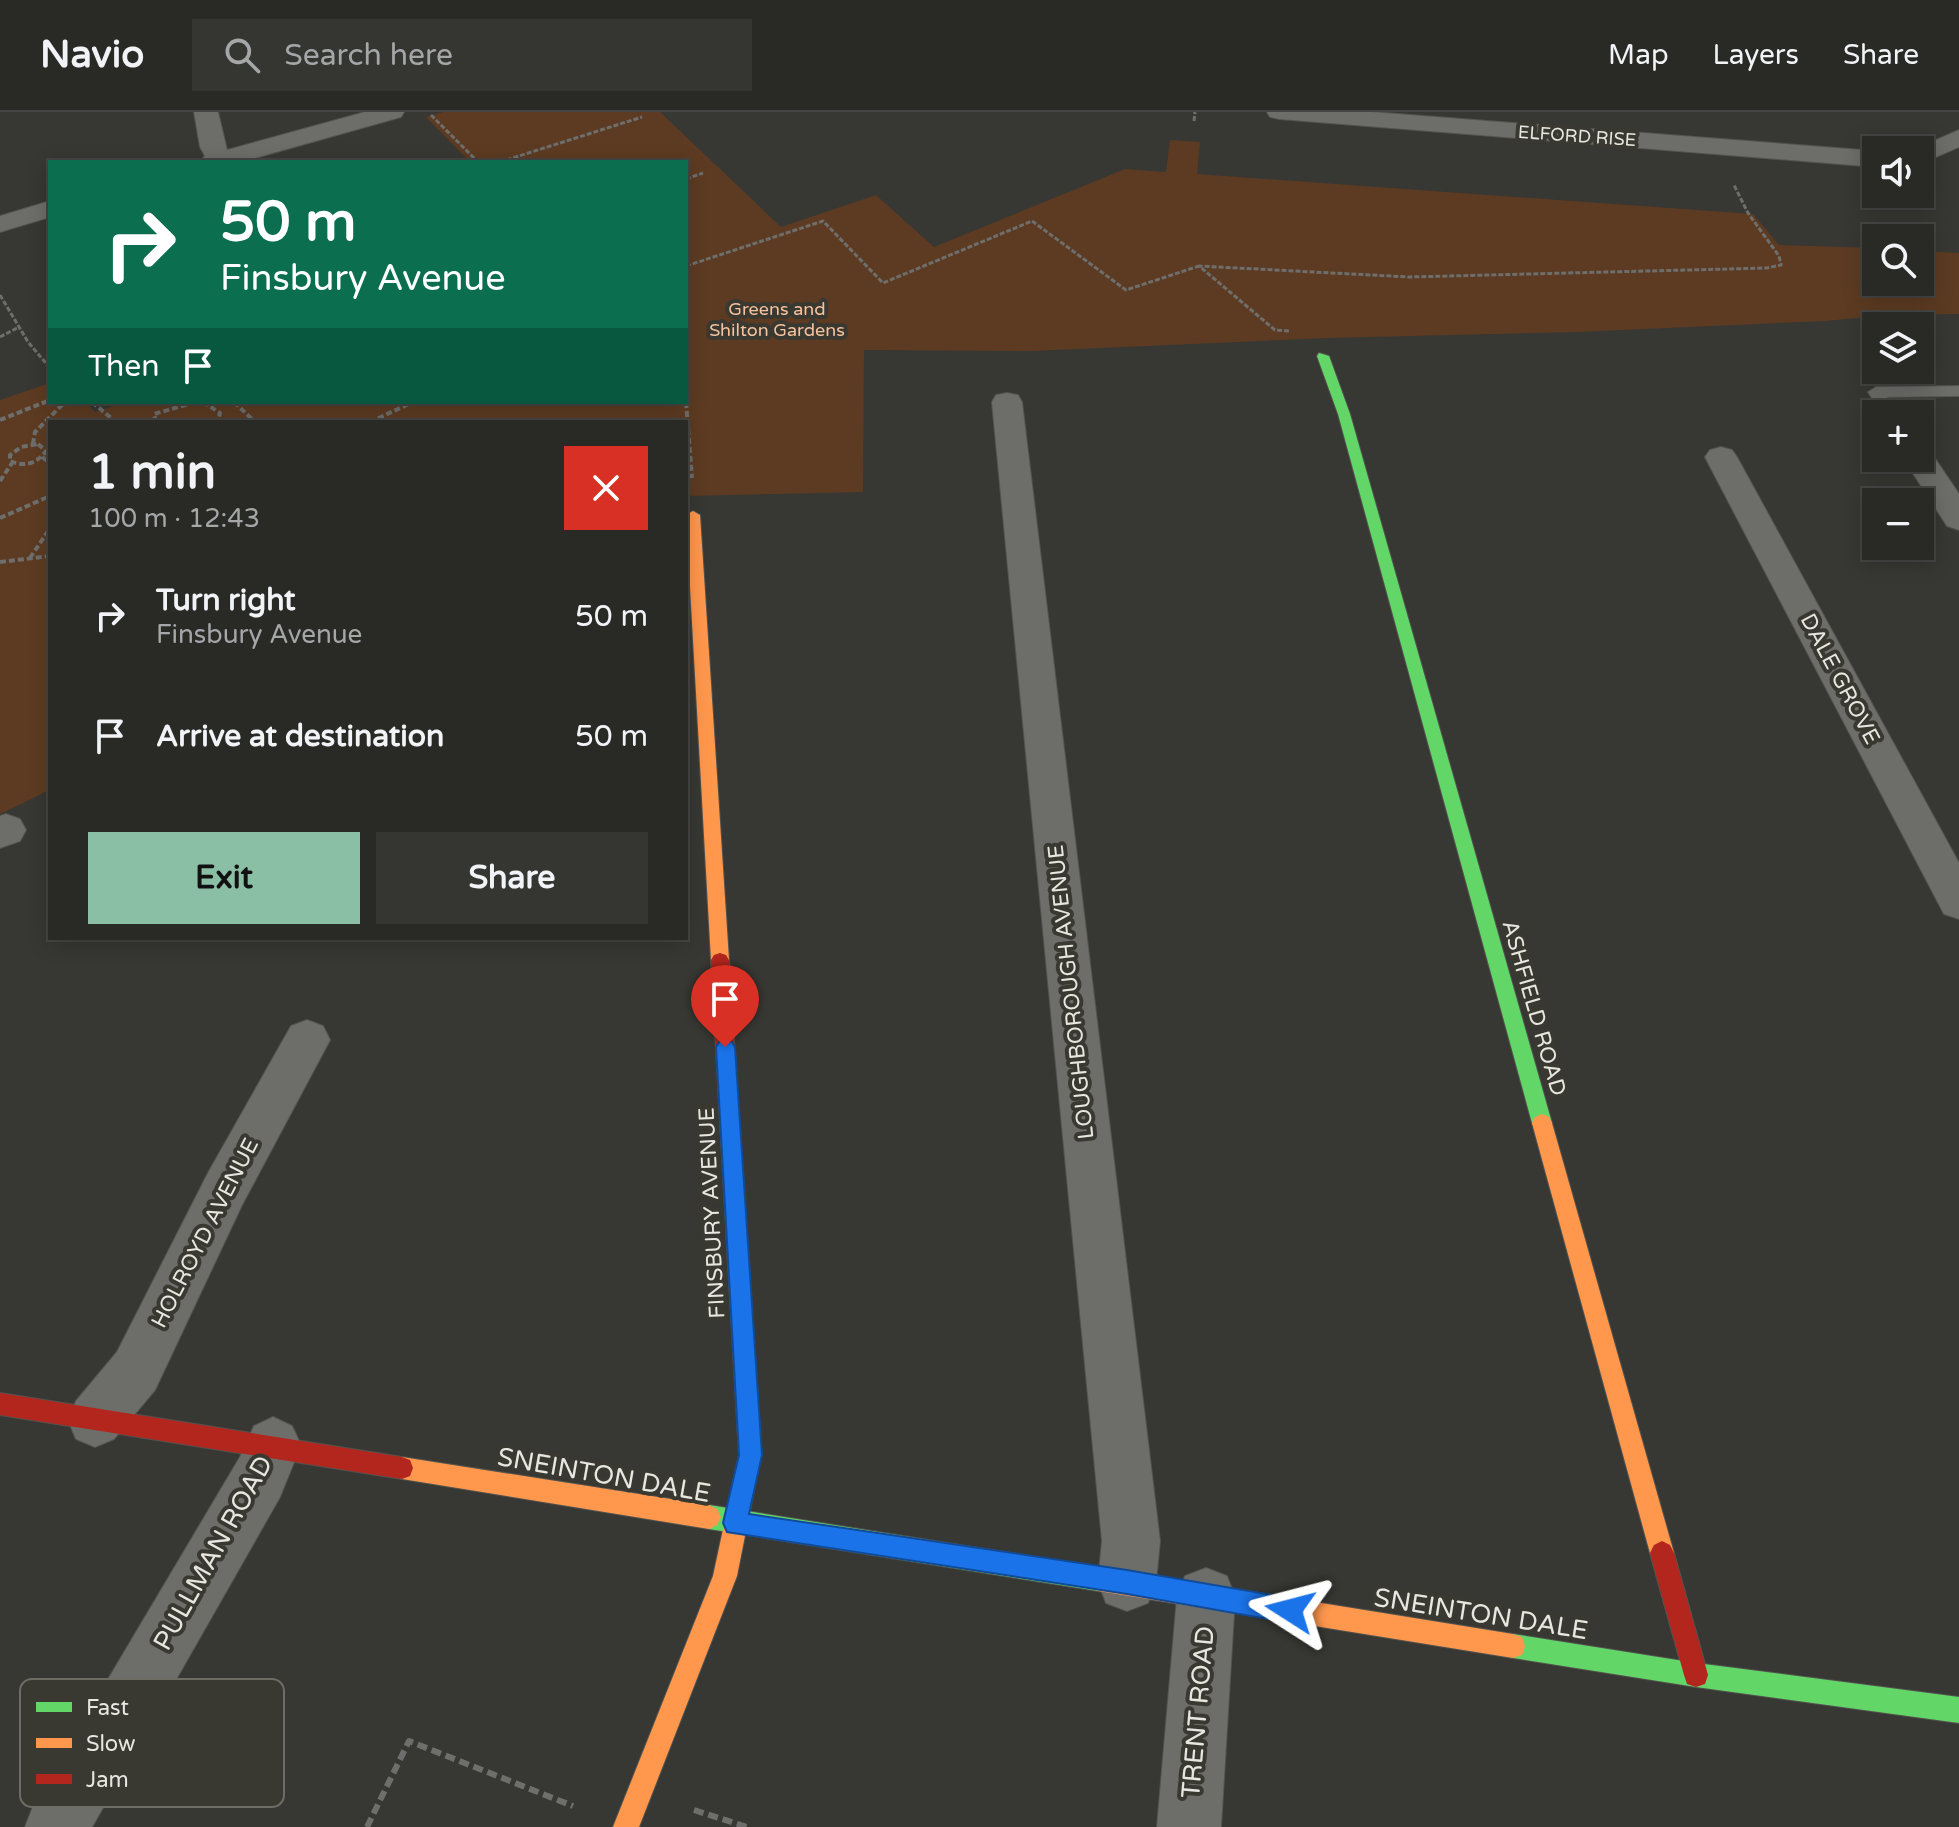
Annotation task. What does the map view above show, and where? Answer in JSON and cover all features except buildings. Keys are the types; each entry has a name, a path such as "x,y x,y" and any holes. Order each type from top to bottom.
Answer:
{"street":[{"path":"206,112 217,160"},
{"path":"221,160 392,112"},
{"name":"ELFORD RISE","path":"1279,112 1862,158"},
{"path":"318,133 336,151"},
{"path":"1934,149 1959,137"},
{"path":"1934,164 1959,165"},
{"path":"0,224 48,210"},
{"name":"ASHFIELD ROAD","path":"1323,356 1344,414 1696,1675"},
{"name":"LOUGHBOROUGH AVENUE","path":"1007,402 1129,1526 1127,1582"},
{"name":"DALE GROVE","path":"1721,457 1959,902"},
{"path":"1928,472 1959,519"},
{"name":"FINSBURY AVENUE","path":"626,1827 725,1576 750,1455 693,515"},
{"name":"HOLROYD AVENUE","path":"95,1420 136,1371 225,1189 307,1040"},
{"name":"SNEINTON DALE","path":"0,1404 273,1445 735,1523 1127,1582 1696,1675 1959,1710"},
{"name":"PULLMAN ROAD","path":"143,1679 260,1477 273,1445"},
{"name":"TRENT ROAD","path":"1189,1827 1206,1597"},
{"name":"PULLMAN ROAD","path":"57,1827 69,1807"}],"lane":[{"path":"1881,400 1876,392 1959,391"}],"path":[{"path":"427,112 476,160"},
{"path":"1194,121 1195,112"},
{"path":"506,160 642,117"},
{"path":"688,265 823,221 883,283 1032,221 1126,290 1199,266 1409,277 1767,268 1781,265 1779,256 1748,213 1716,147"},
{"path":"688,178 703,173"},
{"path":"1199,266 1275,330 1301,333"},
{"path":"0,295 39,357 48,366"},
{"path":"0,337 19,327"},
{"path":"0,420 48,401"},
{"path":"33,444 35,432 63,404"},
{"path":"95,404 115,420"},
{"path":"156,420 154,414 189,404"},
{"path":"209,404 220,413 218,420"},
{"path":"236,404 253,420"},
{"path":"374,420 409,404"},
{"path":"688,427 692,478"},
{"path":"33,444 45,448 42,457 27,464 12,463 9,458 12,452 33,444"},
{"path":"42,457 48,462"},
{"path":"0,481 12,463"},
{"path":"0,518 48,497"},
{"path":"30,558 48,531"},
{"path":"0,562 48,556"},
{"path":"367,1827 409,1741 626,1827"}],"green space":[{"name":"Greens and Shilton Gardens","path":"443,112 660,112 781,227 876,195 934,247 1125,169 1166,172 1170,140 1200,142 1197,174 1753,214 1779,245 1862,248 1862,296 1934,296 1934,252 1959,253 1959,314 1862,312 1862,317 1826,321 1033,351 864,350 863,492 688,496 688,420 48,420 48,791 0,814 0,400 48,384 48,404 87,404 95,412 120,404 688,404 688,160 468,160 426,117"}],"traffic: fast":[{"path":"1323,356 1344,414 1542,1123"},
{"path":"709,1517 1098,1579"},
{"path":"1513,1646 1696,1675 1959,1710"}],"traffic: slow":[{"path":"693,515 720,960"},
{"path":"1542,1123 1662,1553"},
{"path":"626,1827 725,1576 750,1455 738,1264"},
{"path":"402,1468 709,1517"},
{"path":"1098,1579 1513,1646"}],"traffic: jam":[{"path":"720,960 738,1264"},
{"path":"0,1404 402,1468"},
{"path":"1662,1553 1696,1675"}],"route":[{"path":"725,1047 750,1455 735,1523 1127,1582 1290,1610"}]}
